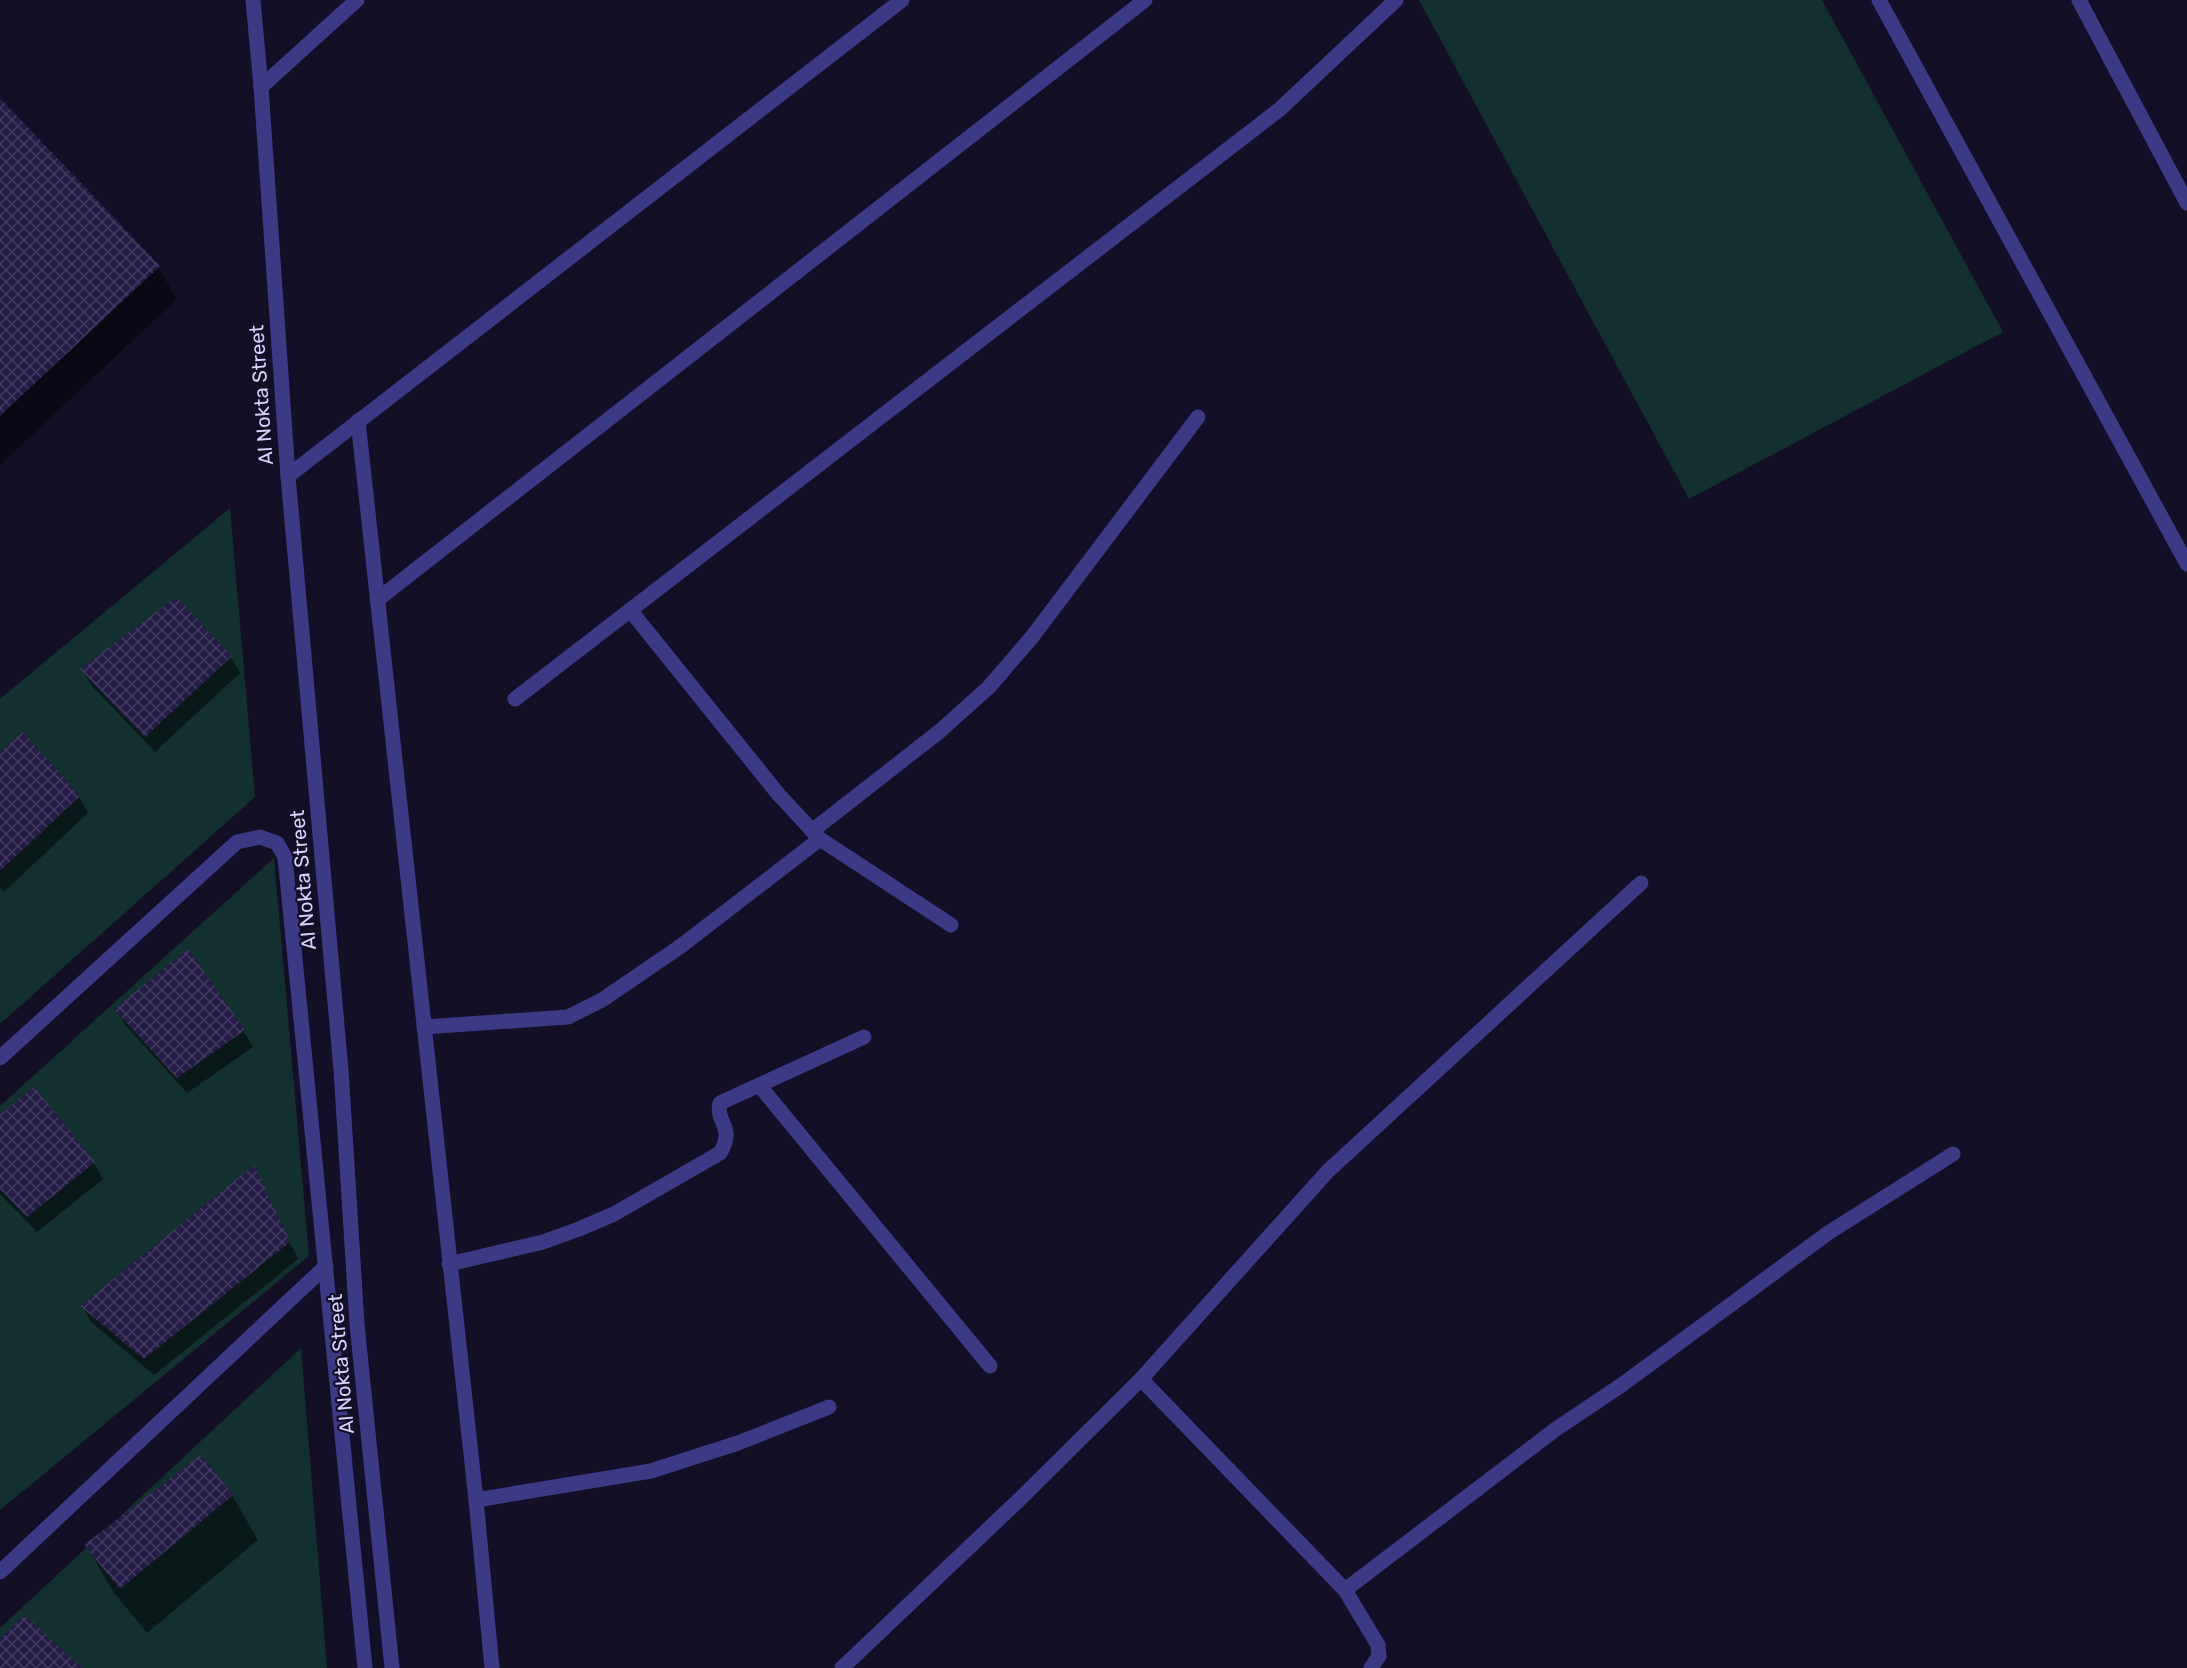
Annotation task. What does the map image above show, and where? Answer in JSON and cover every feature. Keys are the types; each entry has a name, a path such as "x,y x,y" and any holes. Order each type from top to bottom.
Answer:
{"street":[{"name":"Al Nokta Street","path":"253,0 288,476 341,1070 357,1324 392,1668"},
{"path":"261,87 357,0"},
{"path":"288,476 902,0"},
{"path":"377,600 1145,0"},
{"path":"515,699 1280,109 1396,0"},
{"path":"1880,0 2187,564"},
{"path":"2079,0 2187,203"},
{"path":"424,1027 568,1017 602,1000 681,946 990,687 1032,637 1198,417"},
{"path":"358,421 476,1500 492,1668"},
{"path":"630,610 779,795 816,835 951,925"},
{"path":"0,1058 237,842 260,837 277,843 285,857 365,1668"},
{"path":"842,1668 1022,1497 1141,1379 1328,1171 1641,883"},
{"path":"449,1264 543,1242 614,1214 720,1153 727,1142 727,1134 719,1108 720,1103 864,1036"},
{"path":"759,1085 990,1366"},
{"path":"1345,1590 1556,1429 1623,1384 1828,1233 1953,1154"},
{"path":"0,1572 326,1266"},
{"path":"1141,1379 1345,1590 1378,1645 1379,1656 1371,1668"},
{"path":"476,1500 651,1471 738,1443 829,1407"}],"green space":[{"path":"1419,0 1822,0 2003,332 1689,499"},
{"path":"230,508 255,797 0,1024 0,699"},
{"path":"274,858 309,1256 0,1510 0,1106"},
{"path":"301,1348 327,1668 0,1668 0,1628"}],"building":[{"path":"0,98 160,266 0,416"},
{"path":"176,597 232,656 145,737 80,669"},
{"path":"23,732 80,796 0,871 0,752"},
{"path":"188,949 245,1030 177,1078 114,1009"},
{"path":"34,1087 95,1162 27,1217 0,1189 0,1115"},
{"path":"254,1165 290,1242 144,1359 80,1306"},
{"path":"201,1455 233,1495 120,1589 84,1545"},
{"path":"24,1615 82,1668 0,1668 0,1639"}]}
